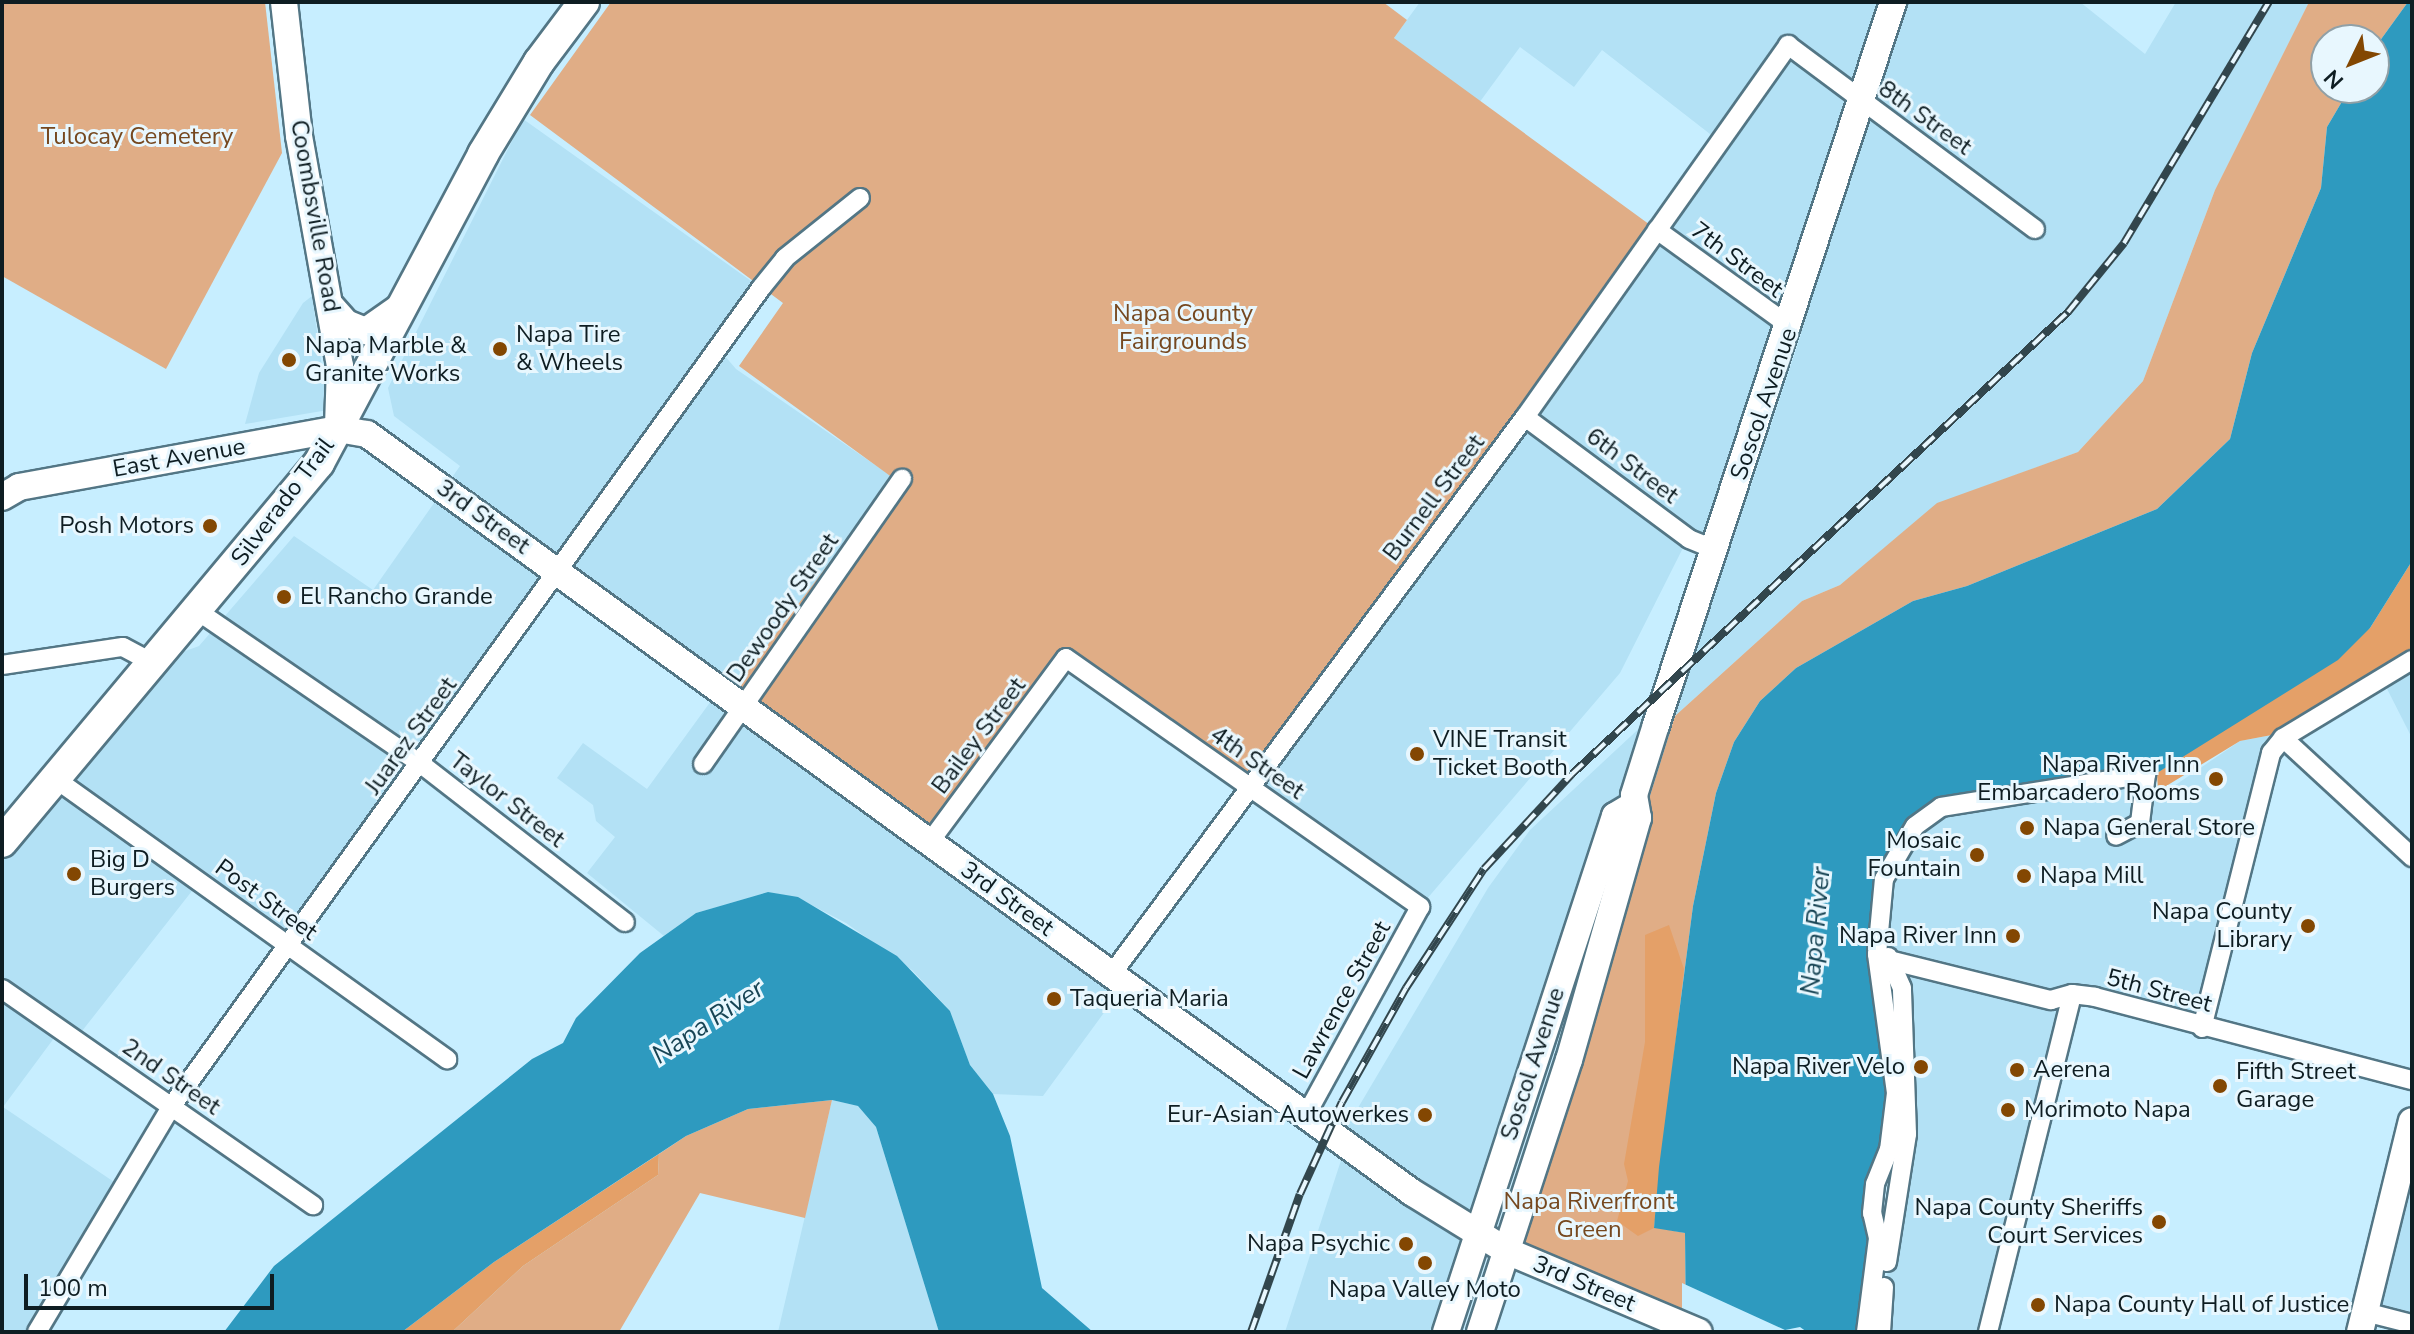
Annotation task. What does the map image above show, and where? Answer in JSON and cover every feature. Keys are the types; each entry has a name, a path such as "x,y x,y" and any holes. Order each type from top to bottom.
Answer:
{"main road":[{"name":"Silverado Trail","path":"2,842 199,612 319,463 483,154 539,62 584,2"}],"street":[{"name":"Coombsville Road","path":"284,2 299,136 340,366 338,429"},
{"name":"Soscol Avenue","path":"1480,1332 1564,1078 1638,818 1633,805 1714,549 1791,327 1858,99 1893,2"},
{"name":"8th Street","path":"1788,45 2035,229"},
{"name":"Burnell Street","path":"1111,975 1248,786 1525,417 1788,45"},
{"name":"Juarez Street","path":"37,1332 171,1107 785,258 860,198"},
{"name":"7th Street","path":"1657,230 1791,327"},
{"path":"330,305 346,323 366,331 405,301"},
{"name":"6th Street","path":"1525,417 1689,539 1714,549"},
{"name":"3rd Street","path":"338,429 367,434 1111,975 1477,1235 1584,1286 1699,1332"},
{"name":"East Avenue","path":"8,489 338,429"},
{"name":"Dewoody Street","path":"703,764 902,479"},
{"name":"Taylor Street","path":"199,612 421,764 625,922"},
{"path":"2202,1028 2263,769 2283,738 2408,662 2412,643"},
{"path":"2,665 123,647 153,663"},
{"name":"4th Street","path":"1066,658 1420,907"},
{"name":"Bailey Street","path":"929,843 1066,658"},
{"path":"2283,738 2412,857"},
{"path":"1866,1332 1878,1238 1872,1213 1875,1184 1889,1150 1896,1093 1885,958 1884,879 1915,826 1941,807 2146,774 2140,823 2116,836"},
{"name":"Post Street","path":"57,780 447,1059"},
{"name":"Soscol Avenue","path":"1446,1332 1615,816 1633,805"},
{"name":"Lawrence Street","path":"1306,1115 1420,907"},
{"path":"1881,1332 1907,1134 1903,1003 1885,958"},
{"name":"5th Street","path":"1885,958 2051,1000 2072,994 2412,1080"},
{"name":"2nd Street","path":"2,989 313,1205"},
{"path":"1988,1332 2072,994"},
{"path":"2412,1121 2363,1322 2412,1324"}],"shaded area":[{"path":"1420,2 1881,2 1705,541 1690,534 1620,673 1420,907 1248,786 1719,141 1602,50 1574,87 1520,47 1479,103 1394,38"},
{"path":"1906,2 2080,2 2145,54 2176,2 2309,2 2215,190 2143,381 2078,452 1937,504 1840,585 1802,601 1675,716 1801,334 1872,93"},
{"path":"523,119 761,288 718,348 736,369 894,478 729,696 1125,984 1043,1096 993,1094 970,1065 950,1011 912,970 846,923 798,898 768,892 696,913 664,936 587,873 615,837 596,821 593,805 557,778 583,743 647,789 719,690 559,571 287,946 199,882 75,1040 60,1030 3,1107 123,1188 37,1332 2,1332 2,842 153,663 199,646 294,536 373,590 460,466 394,416 388,388"},
{"path":"312,296 328,410 245,424 259,373 303,303"},
{"path":"2412,561 2412,643 2404,664 2277,734 2240,741 2158,791 2157,773 2370,628"},
{"path":"2412,660 2412,738 2381,677"},
{"path":"1645,723 1446,1332 1285,1332 1346,1145 1339,1140 1488,888 1530,830"},
{"path":"2277,734 2203,1019 2073,995 1988,1332 1881,1332 1896,1195 1905,1032 1883,953 1884,879 1928,815 2146,774 2146,805 2240,741"},
{"path":"1669,925 1684,969 1654,1228 1638,1236 1617,1221 1628,1181 1624,1164 1645,1042 1645,935"},
{"path":"832,1100 858,1106 876,1127 939,1332 778,1332"},
{"path":"2412,1121 2412,1324 2365,1312"},
{"path":"659,1154 658,1175 523,1266 452,1332 402,1332 494,1262"}],"green space":[{"name":"Tulocay Cemetery","path":"2,2 265,2 282,153 166,369 2,276"},
{"name":"Napa County Fairgrounds","path":"611,2 1383,2 1407,20 1394,38 1657,230 1248,786 1066,658 929,843 729,696 893,478 739,366 783,303 530,115"},
{"name":"Napa Riverfront Green","path":"2309,2 2408,2 2390,27 2390,24 2310,24 2310,104 2341,104 2327,127 2321,188 2252,353 2230,439 2157,509 1967,586 1913,601 1796,668 1760,701 1734,742 1716,793 1693,906 1654,1227 1685,1233 1686,1327 1507,1251 1675,716 1802,601 1840,585 1937,503 2078,452 2143,381 2215,190"},
{"path":"832,1100 805,1218 700,1193 619,1332 452,1332 523,1266 658,1175 659,1154 686,1136 748,1109"}],"water":[{"name":"Napa River","path":"2408,2 2412,2 2412,561 2370,628 2338,660 2157,773 2155,768 1945,799 1883,871 1886,1089 1861,1332 1686,1332 1685,1233 1654,1228 1693,906 1716,793 1734,742 1760,701 1796,668 1913,601 1967,586 2157,509 2230,439 2252,353 2321,188 2327,127 2341,104 2390,104 2390,27"},
{"name":"Napa River","path":"768,892 798,897 897,956 950,1011 970,1065 993,1094 1010,1136 1042,1288 1093,1332 939,1332 876,1127 858,1106 832,1100 748,1109 686,1136 494,1262 402,1332 224,1332 274,1266 532,1059 563,1043 576,1018 640,953 696,913"}],"pier":[{"path":"1682,1283 1785,1330 1800,1327 1807,1332 1682,1332"}],"railway":[{"path":"1251,1332 1300,1194 1342,1102 1406,988 1484,869 1572,774 2068,312 2124,243 2269,2"}],"place":[{"name":"Napa Tire & Wheels","path":"500,349"},
{"name":"Napa Marble & Granite Works","path":"289,360"},
{"name":"Posh Motors","path":"210,526"},
{"name":"El Rancho Grande","path":"284,597"},
{"name":"VINE Transit Ticket Booth","path":"1417,754"},
{"name":"Napa River Inn Embarcadero Rooms","path":"2216,779"},
{"name":"Napa General Store","path":"2027,828"},
{"name":"Mosaic Fountain","path":"1977,855"},
{"name":"Big D Burgers","path":"74,874"},
{"name":"Napa Mill","path":"2024,876"},
{"name":"Napa County Library","path":"2308,926"},
{"name":"Napa River Inn","path":"2013,936"},
{"name":"Taqueria Maria","path":"1054,999"},
{"name":"Napa River Velo","path":"1921,1067"},
{"name":"Aerena","path":"2017,1070"},
{"name":"Fifth Street Garage","path":"2220,1086"},
{"name":"Morimoto Napa","path":"2008,1110"},
{"name":"Eur-Asian Autowerkes","path":"1425,1115"},
{"name":"Napa County Sheriffs Court Services","path":"2159,1222"},
{"name":"Napa Psychic","path":"1406,1244"},
{"name":"Napa Valley Moto","path":"1425,1263"},
{"name":"Napa County Hall of Justice","path":"2038,1305"}]}
